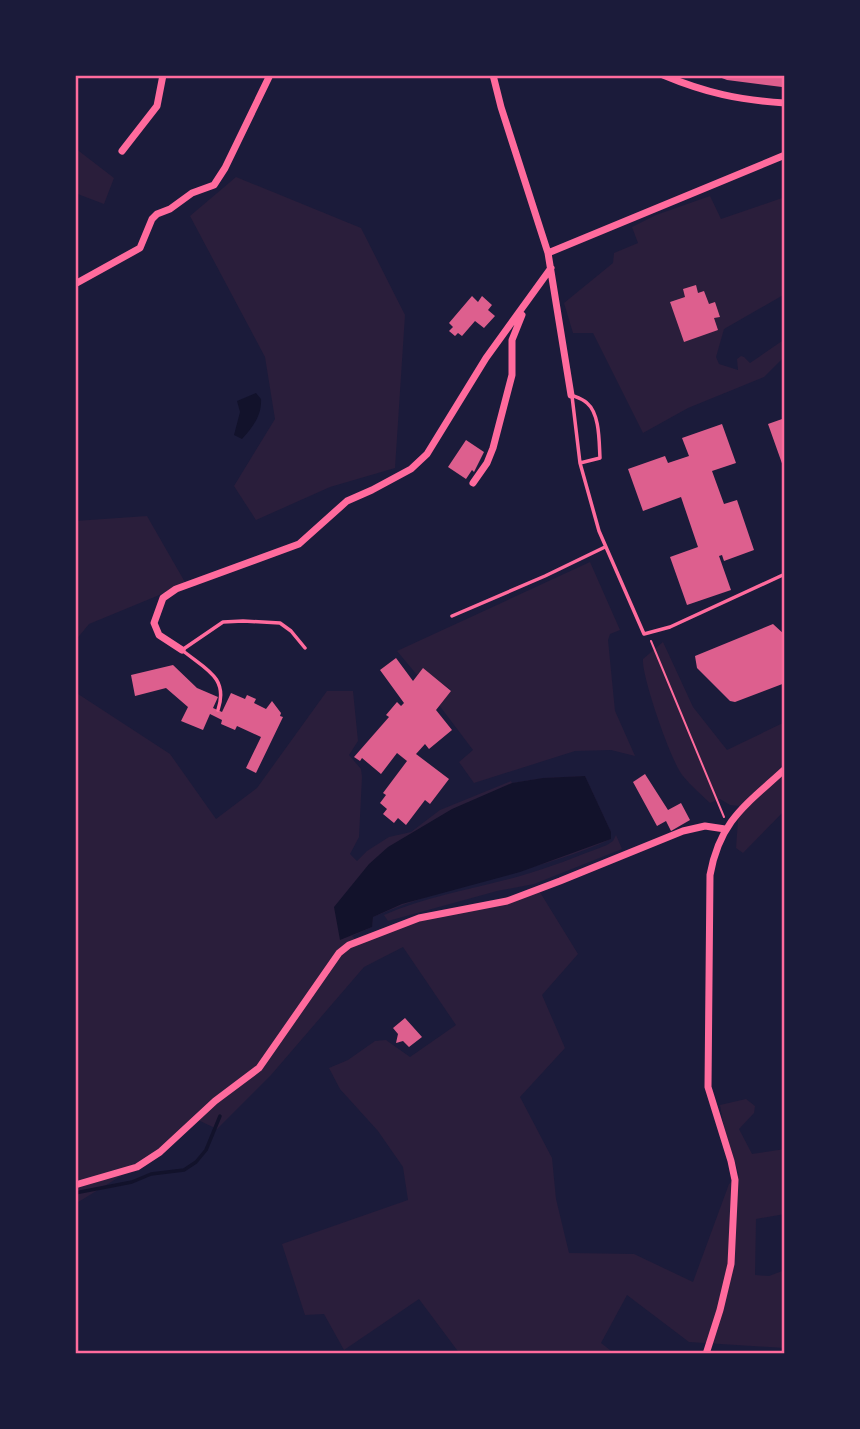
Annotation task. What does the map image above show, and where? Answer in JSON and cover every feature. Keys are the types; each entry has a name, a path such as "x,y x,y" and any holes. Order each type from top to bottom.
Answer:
{"street":[{"path":"122,151 157,106 163,75"},
{"path":"75,284 140,248 152,219 157,214 170,209 192,193 214,185 271,75"},
{"path":"493,75 548,253 571,395"},
{"path":"663,75 698,89 745,100 785,103"},
{"path":"548,253 785,155"},
{"path":"182,650 159,635 154,623 163,598 199,579 299,544 347,500 373,490 411,469 427,454 486,358 551,268"},
{"path":"473,483 487,463 492,448 512,375 512,340 526,304"},
{"path":"706,1354 731,1264 735,1181 708,1087 710,875 726,827 785,769"},
{"path":"75,1185 137,1167 160,1152 215,1101 260,1068 339,953 349,945 419,918 507,901 682,831 705,826 726,827"}],"lane":[{"path":"571,395 588,404 593,411 599,437 600,458 580,463"},
{"path":"571,395 580,463 605,547 641,630 648,634 727,602 785,574"},
{"path":"452,616 605,547"},
{"path":"218,710 223,696 219,682 182,650 223,622 243,621 280,623 291,631 305,648"}],"path":[{"path":"648,634 726,827"}],"shaded area":[{"path":"75,148 114,178 104,204 75,193"},
{"path":"236,177 361,228 405,315 395,468 330,487 256,520 234,486 275,419 265,357 190,216"},
{"path":"710,196 721,219 785,197 785,294 724,329 716,357 719,364 738,370 737,359 741,356 750,363 785,339 785,356 764,377 688,408 643,433 593,333 573,333 564,303 613,263 614,253 638,243 632,227 656,215"},
{"path":"256,393 261,399 260,410 242,439 234,435 240,412 237,401"},
{"path":"147,516 186,584 89,624 75,641 75,521"},
{"path":"590,562 620,630 610,634 608,640 615,711 635,756 611,750 575,751 474,783 459,762 473,750 439,705 451,690 423,669 417,675 397,651"},
{"path":"663,642 693,707 727,750 785,722 785,810 743,853 736,848 739,806 730,805 720,799 710,803 683,776 665,738 652,700 643,659"},
{"path":"327,691 353,691 358,741 349,755 361,769 362,777 359,837 350,854 357,861 389,837 411,832 440,810 511,781 585,776 611,832 611,839 552,861 402,905 373,917 372,927 352,936 357,941 419,918 503,902 538,889 578,954 542,995 565,1048 520,1097 552,1158 556,1199 569,1253 634,1254 693,1282 729,1184 739,1175 724,1128 720,1105 746,1099 755,1106 754,1113 739,1129 752,1154 785,1149 785,1214 756,1219 755,1275 769,1276 785,1270 785,1348 689,1342 627,1295 601,1343 615,1354 460,1354 419,1299 344,1350 324,1314 305,1315 282,1244 408,1200 403,1167 378,1131 340,1089 329,1068 348,1060 375,1041 386,1040 410,1057 456,1025 403,947 364,967 271,1075 217,1129 198,1120 160,1152 75,1204 75,692 170,754 216,819 257,788"},
{"path":"585,776 611,832 611,839 520,872 402,904 373,917 372,927 340,940 334,907 369,864 388,847 452,809 512,783"},
{"path":"616,835 622,849 534,884 497,891 388,921 384,915 434,898 542,869 607,845"}],"building":[{"path":"714,75 785,75 785,81 782,87 727,80"},
{"path":"696,285 698,293 704,291 709,304 715,302 720,317 714,318 718,330 684,342 670,302 685,297 683,289"},
{"path":"472,296 478,302 482,296 492,305 488,310 495,316 484,328 475,321 462,336 458,333 455,336 449,331 453,327 449,323"},
{"path":"785,418 785,469 784,469 768,424"},
{"path":"722,424 736,463 712,471 724,504 737,500 754,550 724,561 722,555 719,556 731,590 687,605 670,557 698,547 681,497 643,511 628,469 665,456 668,463 689,456 682,438"},
{"path":"466,440 484,452 474,472 472,470 466,479 448,467"},
{"path":"773,624 785,635 785,683 735,702 730,701 697,668 695,656"},
{"path":"396,658 413,681 423,668 451,691 436,710 452,730 429,749 425,744 416,754 449,779 430,804 425,800 406,825 398,818 394,823 383,814 387,809 380,803 386,795 383,793 407,761 397,753 381,774 362,758 360,761 354,757 389,717 386,715 397,702 401,706 404,703 380,670"},
{"path":"173,665 197,688 218,697 213,708 222,712 231,693 245,699 247,695 256,699 254,703 266,709 272,701 283,717 256,773 246,768 261,737 237,726 235,730 221,724 222,720 210,714 203,730 181,721 188,707 166,688 135,696 131,675"},
{"path":"645,774 668,810 681,803 690,820 671,831 666,821 657,826 633,782"},
{"path":"405,1018 422,1037 409,1047 403,1041 396,1043 398,1034 393,1028"}],"waterway":[{"path":"75,1193 132,1182 151,1174 184,1170 196,1162 206,1150 220,1116"}]}
